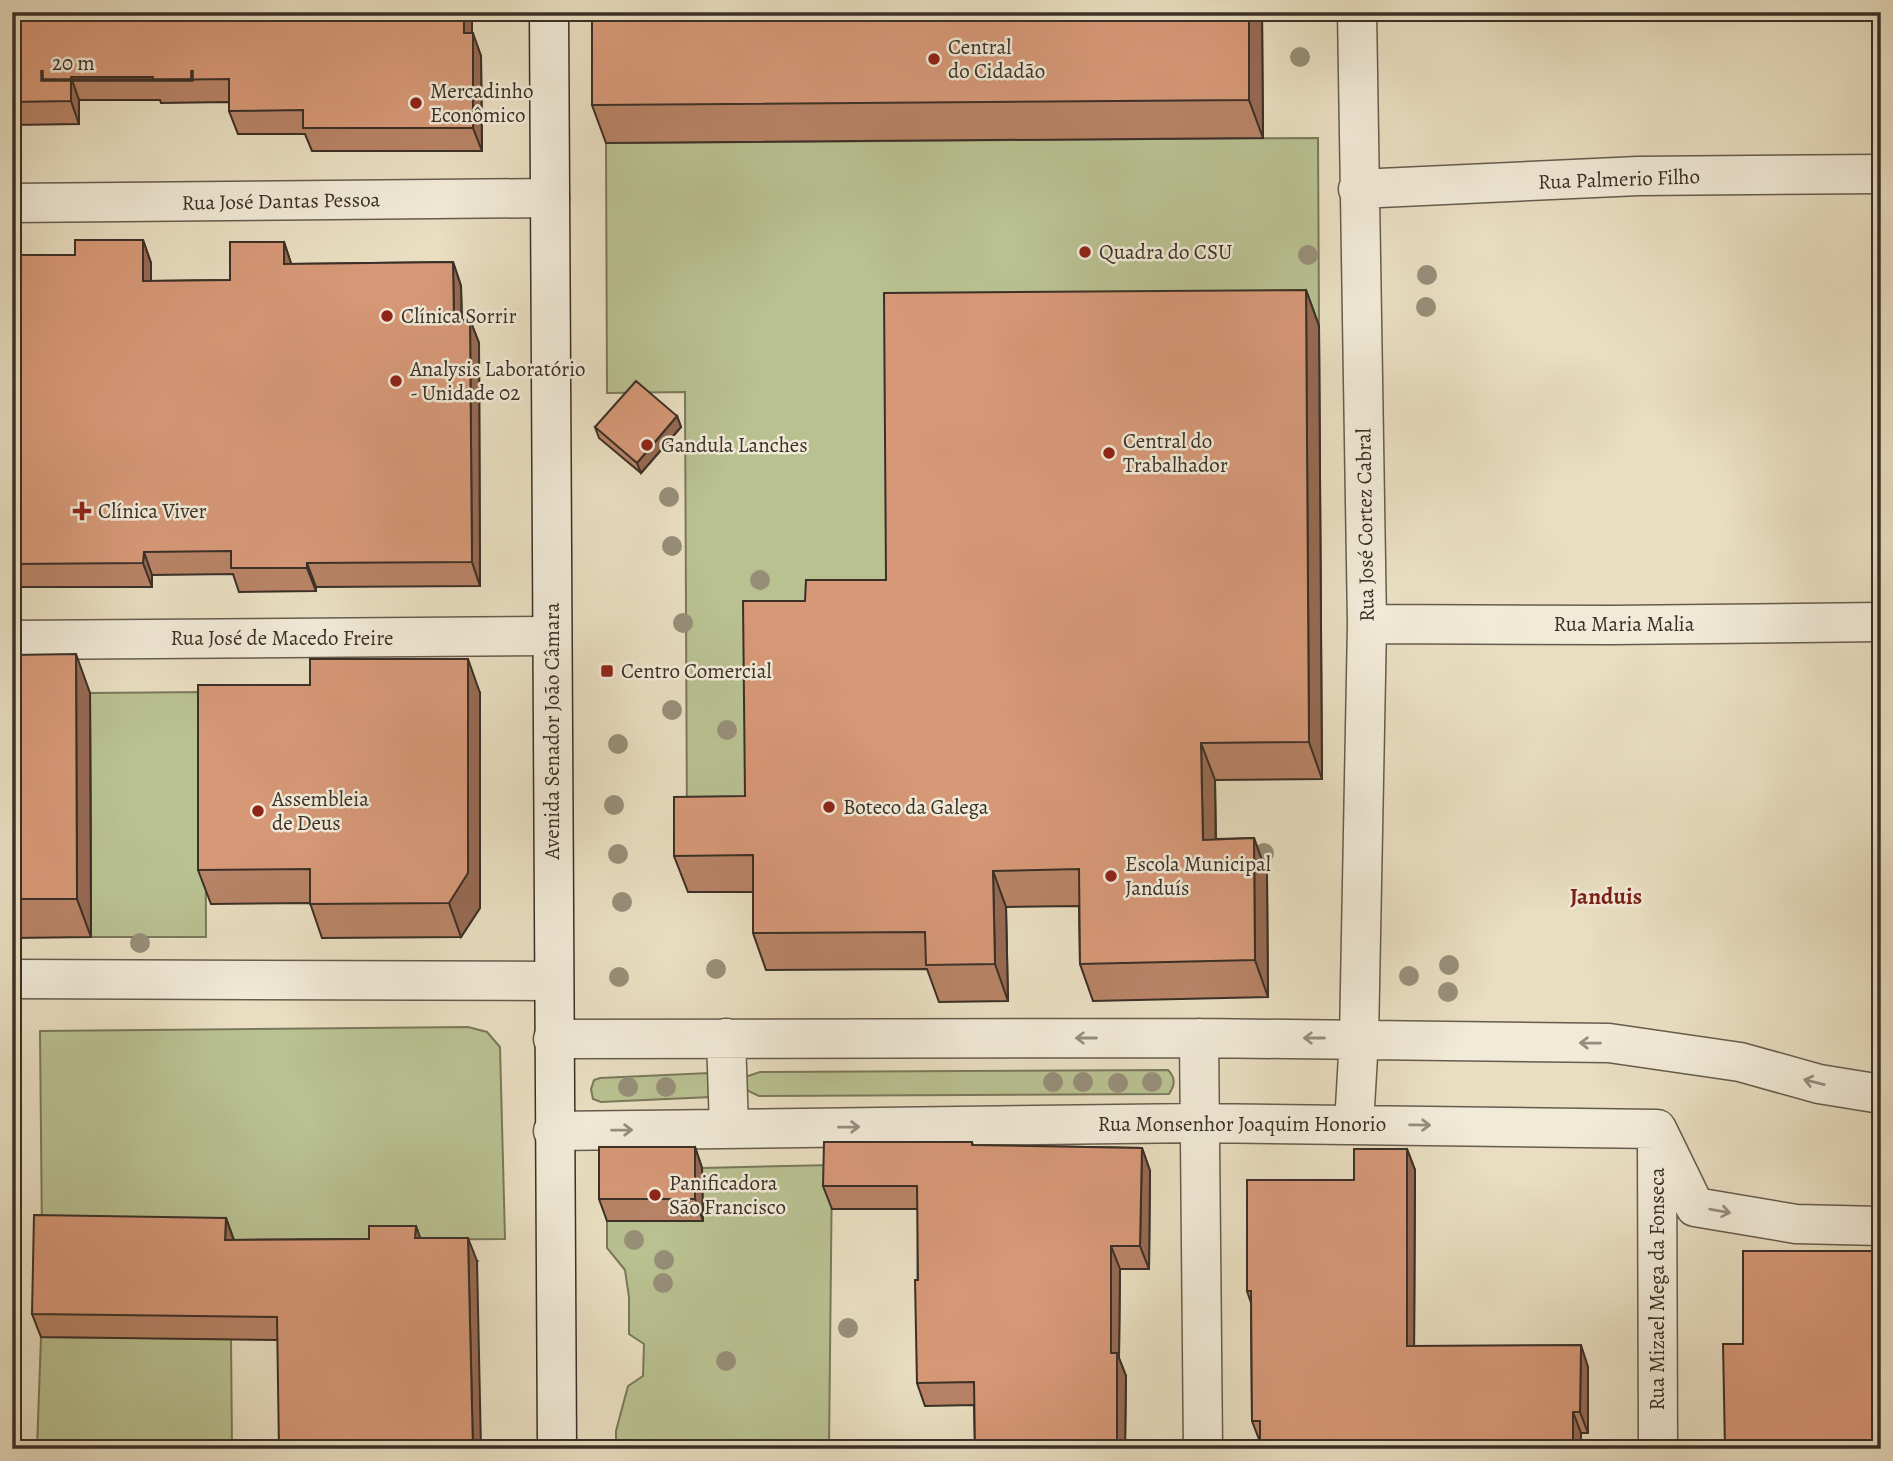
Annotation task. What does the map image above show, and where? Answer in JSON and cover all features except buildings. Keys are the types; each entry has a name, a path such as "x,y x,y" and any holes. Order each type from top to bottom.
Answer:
{"street":[{"name":"Avenida Senador João Câmara","path":"549,12 553,1131 557,1449"},
{"name":"Rua José Cortez Cabral","path":"1354,1124 1359,1039 1367,624 1357,12"},
{"name":"Rua Palmerio Filho","path":"1358,189 1638,176 1881,174"},
{"name":"Rua José Dantas Pessoa","path":"12,203 550,198"},
{"name":"Rua Maria Malia","path":"1367,624 1881,622"},
{"name":"Rua José de Macedo Freire","path":"12,640 552,636"},
{"path":"12,979 553,981"},
{"path":"726,1038 729,1128"},
{"path":"1199,1038 1203,1449"},
{"path":"553,1039 1199,1038 1609,1043 1740,1062 1819,1084 1881,1094"},
{"name":"Rua Monsenhor Joaquim Honorio","path":"553,1131 1200,1123 1657,1129"},
{"path":"1657,1129 1695,1207 1796,1224 1881,1226"},
{"name":"Rua Mizael Mega da Fonseca","path":"1657,1129 1658,1449"}],"green space":[{"path":"1318,138 1319,326 899,644 758,832 687,833 685,392 607,393 606,143"},
{"path":"205,692 206,937 91,937 90,693"},
{"path":"468,1027 487,1032 500,1047 505,1239 42,1239 40,1031"},
{"path":"1168,1070 1174,1082 1169,1094 759,1096 744,1089 745,1077 760,1072"},
{"path":"709,1073 711,1097 601,1102 593,1099 591,1089 594,1080 600,1078"},
{"path":"832,1165 829,1449 616,1449 616,1431 628,1386 643,1376 644,1344 629,1334 629,1297 625,1270 607,1248 607,1221 702,1221 702,1168"},
{"path":"41,1337 231,1339 232,1449 37,1449"}],"place":[{"name":"Central do Cidadão","path":"934,59"},
{"name":"Mercadinho Econômico","path":"416,103"},
{"name":"Quadra do CSU","path":"1085,252"},
{"name":"Clínica Sorrir","path":"387,316"},
{"name":"Analysis Laboratório - Unidade 02","path":"396,381"},
{"name":"Gandula Lanches","path":"647,445"},
{"name":"Central do Trabalhador","path":"1109,453"},
{"name":"Clínica Viver","path":"82,511"},
{"name":"Centro Comercial","path":"607,671"},
{"name":"Boteco da Galega","path":"829,807"},
{"name":"Assembleia de Deus","path":"258,811"},
{"name":"Escola Municipal Janduís","path":"1111,876"},
{"name":"Panificadora São Francisco","path":"655,1195"}],"district":[{"name":"Janduis","path":"1606,896"}]}
